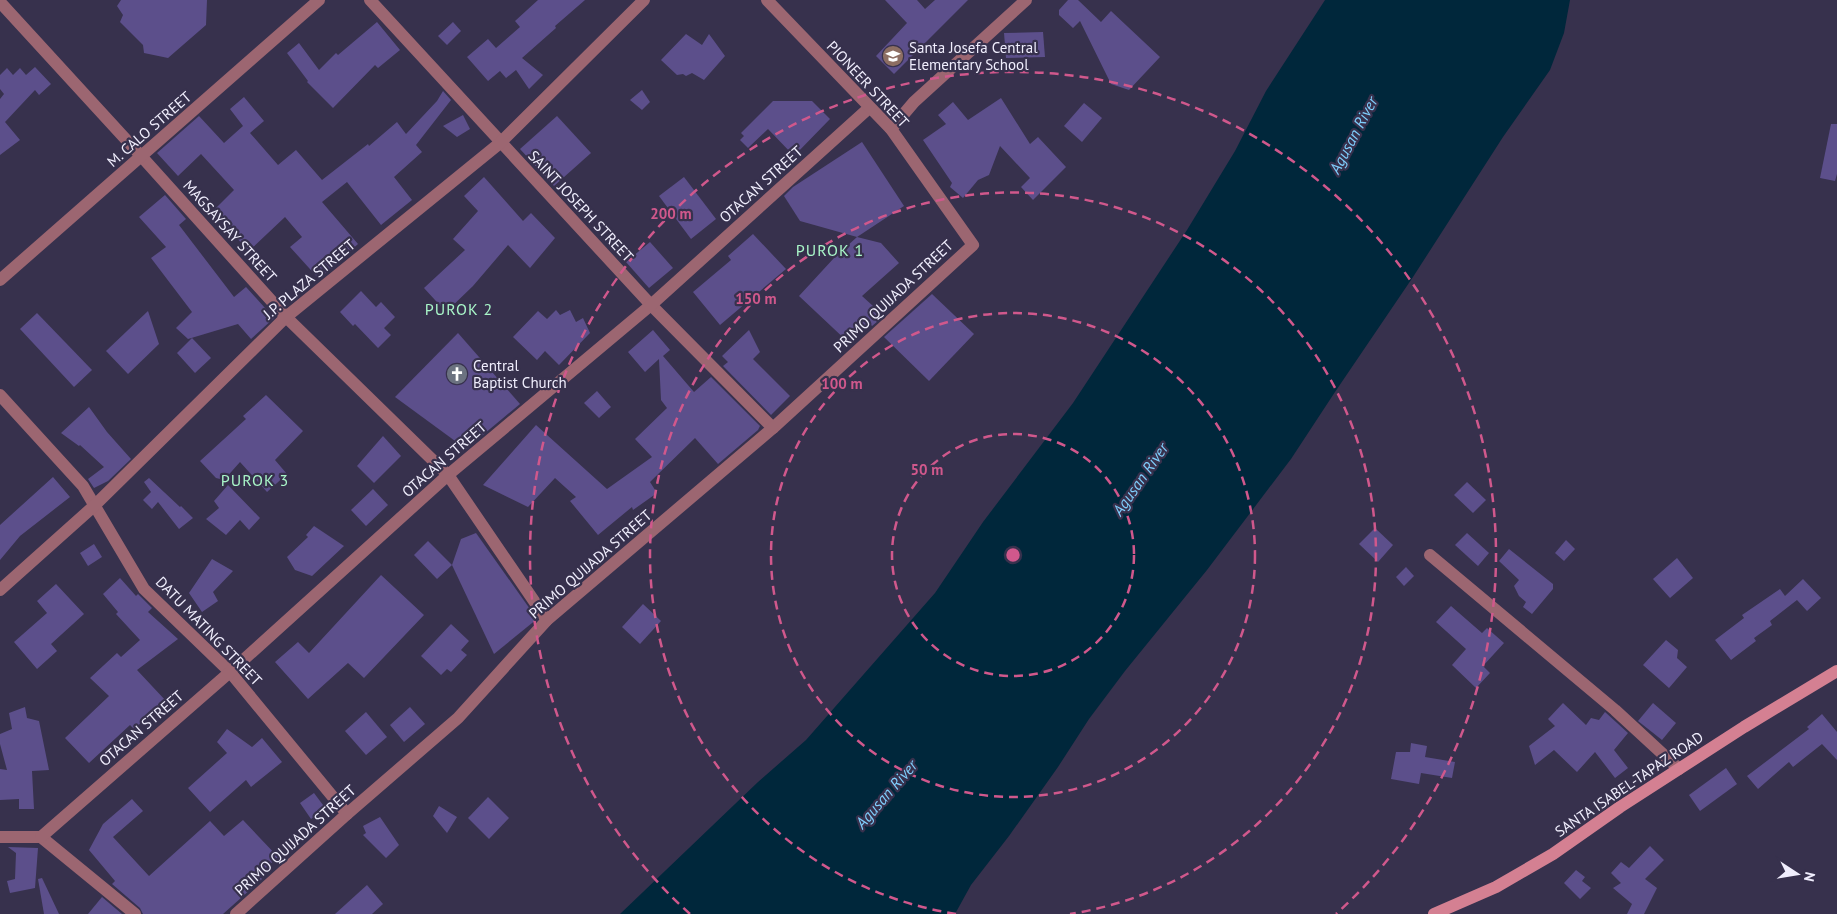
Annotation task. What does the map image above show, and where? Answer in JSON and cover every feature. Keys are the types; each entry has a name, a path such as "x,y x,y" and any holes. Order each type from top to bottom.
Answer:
{"street":[{"name":"M. CALO STREET","path":"0,280 319,0"},
{"name":"SAINT JOSEPH STREET","path":"370,0 651,305 773,428"},
{"name":"J.P. PLAZA STREET","path":"0,590 94,506 286,317 500,143 644,0"},
{"name":"PIONEER STREET","path":"768,0 891,129 973,245"},
{"path":"891,129 914,102 1026,0"},
{"name":"MAGSAYSAY STREET","path":"0,2 286,317 448,475 547,620"},
{"name":"OTACAN STREET","path":"41,837 230,672 448,475 651,305 869,108"},
{"name":"PRIMO QUIJADA STREET","path":"236,914 458,718 547,620 773,428 973,245"},
{"name":"DATU MATING STREET","path":"0,395 66,466 82,486 144,589 230,672 347,814"},
{"path":"1430,555 1615,710 1679,769"},
{"name":"SANTA ISABEL-TAPAZ ROAD","path":"1434,914 1496,887 1553,854 1620,807 1744,727 1837,671"},
{"path":"0,837 41,837 135,914"}],"water":[{"name":"Agusan River","path":"1325,0 1570,0 1564,33 1550,70 1503,137 1413,277 1291,459 1207,570 1125,671 1089,719 1058,767 1009,836 971,885 955,914 620,914 758,782 806,740 935,593 983,522 1073,403 1187,230 1235,151 1266,91"}],"building":[{"path":"121,0 207,0 206,25 168,58 144,53 143,45 120,22 123,15 117,6"},
{"path":"538,0 585,0 522,58 543,75 529,89 516,70 506,78 500,71 488,81 467,57 488,39 496,48 520,27 515,21"},
{"path":"885,0 917,0 925,9 935,0 968,0 894,74 876,56 907,23"},
{"path":"1068,0 1078,0 1101,22 1111,11 1160,57 1129,90 1111,84 1080,21 1073,28 1059,15 1059,10"},
{"path":"377,22 400,50 378,68 375,65 333,108 307,82 287,53 299,43 319,70 336,53 338,55"},
{"path":"453,22 461,31 447,45 438,36"},
{"path":"1043,32 1045,57 1006,58 1004,33"},
{"path":"686,34 702,45 709,34 725,56 704,80 692,73 686,76 683,74 677,75 661,60"},
{"path":"35,67 51,84 39,95 35,90 5,122 20,140 0,155 0,99 4,94 0,89 0,75 7,68 13,75 20,68 26,75"},
{"path":"642,90 650,102 642,110 630,100"},
{"path":"443,91 451,100 416,145 422,152 394,177 412,200 381,225 347,182 322,202 358,244 319,279 290,247 302,237 285,217 249,251 212,212 234,190 201,154 178,176 157,153 199,116 224,143 243,126 230,109 244,97 264,121 250,133 278,165 296,150 322,180 368,144 369,146 397,122 406,134 437,101"},
{"path":"1001,98 1030,144 1038,137 1066,167 1033,200 1021,187 1030,178 1000,146 989,175 978,180 963,198 950,187 952,183 923,140 946,124 938,115 953,102 968,120"},
{"path":"773,101 812,101 830,119 794,156 768,129 748,148 740,140 744,136 741,133"},
{"path":"1084,103 1102,118 1082,142 1064,126"},
{"path":"463,115 470,129 457,137 443,126"},
{"path":"557,116 591,153 554,186 520,149"},
{"path":"1831,124 1837,124 1837,174 1835,181 1820,178"},
{"path":"862,142 904,206 857,237 800,221 784,196 793,187"},
{"path":"484,177 523,221 531,213 555,238 530,268 508,245 473,286 446,312 424,288 465,250 453,239 478,211 464,196"},
{"path":"684,177 716,219 691,239 659,196"},
{"path":"165,195 186,219 179,225 234,297 246,287 274,318 251,339 238,324 188,339 176,328 192,312 151,258 166,247 139,217"},
{"path":"753,234 786,269 720,325 693,292 731,260 728,256"},
{"path":"857,237 881,243 899,263 862,296 884,316 872,326 868,322 849,343 799,296 834,258"},
{"path":"650,242 673,268 649,288 626,262"},
{"path":"361,291 376,307 381,302 395,317 384,328 391,335 378,348 355,324 353,326 340,312"},
{"path":"932,294 974,334 929,381 884,337"},
{"path":"556,310 560,315 570,310 576,322 583,318 590,333 559,365 545,351 537,360 513,337 538,311 547,319"},
{"path":"148,311 159,344 128,374 106,351"},
{"path":"37,313 92,370 74,387 20,329"},
{"path":"653,330 670,350 663,356 694,392 711,377 760,426 758,430 718,464 695,438 650,482 657,493 633,510 632,507 598,535 570,501 576,497 555,478 528,507 483,485 536,425 607,489 652,457 635,439 667,408 661,400 659,359 645,372 628,352"},
{"path":"749,330 760,352 753,359 790,396 771,415 723,366 728,362 722,356"},
{"path":"458,333 520,404 466,449 395,397"},
{"path":"192,338 211,358 195,373 177,353"},
{"path":"597,391 611,407 599,418 584,403"},
{"path":"266,395 303,431 275,460 287,474 267,492 240,462 224,480 216,478 200,461 246,419 243,416"},
{"path":"89,407 107,432 131,459 108,481 94,488 88,479 104,467 80,445 61,433"},
{"path":"383,436 401,456 374,483 357,466"},
{"path":"53,477 70,497 20,536 0,560 0,525"},
{"path":"149,478 193,518 179,529 158,502 152,509 143,500 151,492 144,482"},
{"path":"1467,482 1486,500 1473,513 1454,495"},
{"path":"228,485 260,518 249,530 240,520 226,535 206,519 219,508 214,501"},
{"path":"373,489 388,505 366,526 351,510"},
{"path":"314,526 344,546 312,576 295,570 287,557 308,537 306,535"},
{"path":"1375,528 1393,545 1378,562 1359,544"},
{"path":"476,533 537,619 494,654 452,565 461,539"},
{"path":"1467,533 1489,553 1478,566 1455,545"},
{"path":"1566,540 1575,549 1564,561 1555,553"},
{"path":"428,541 452,565 437,579 414,555"},
{"path":"94,544 102,557 88,566 80,553"},
{"path":"1509,549 1553,584 1553,589 1532,614 1523,607 1526,602 1519,596 1514,586 1519,580 1499,561"},
{"path":"1677,558 1693,578 1670,598 1653,579"},
{"path":"212,559 233,571 213,592 218,601 202,612 189,593"},
{"path":"1406,567 1414,576 1404,586 1396,577"},
{"path":"381,575 424,615 364,678 348,663 308,699 275,662 298,642 309,653"},
{"path":"120,578 136,596 138,594 152,608 148,612 178,639 137,670 166,701 134,729 130,725 89,763 65,738 109,696 90,678 117,653 121,657 140,640 116,614 118,612 103,594"},
{"path":"1803,579 1821,598 1807,611 1797,600 1770,621 1772,625 1754,638 1756,641 1731,660 1715,640 1744,618 1742,615 1780,589 1785,596"},
{"path":"56,584 84,614 51,644 57,651 37,669 14,642 47,613 37,601"},
{"path":"643,604 661,621 640,644 622,627"},
{"path":"1451,606 1482,633 1487,628 1504,643 1483,666 1490,673 1476,688 1452,665 1466,649 1436,622"},
{"path":"451,624 469,641 461,650 467,655 451,672 447,669 441,675 421,656"},
{"path":"1666,640 1678,650 1677,658 1687,667 1669,688 1643,665"},
{"path":"1563,703 1586,725 1591,718 1599,720 1605,712 1628,733 1614,750 1628,768 1615,778 1595,752 1577,772 1554,750 1535,765 1529,746 1555,726 1548,719"},
{"path":"1653,703 1676,723 1662,740 1638,721"},
{"path":"25,707 27,718 39,721 49,770 32,771 34,809 19,809 19,799 0,800 0,769 7,770 0,744 0,734 12,729 9,713"},
{"path":"410,707 425,724 404,742 390,725"},
{"path":"366,712 387,737 366,755 345,731"},
{"path":"1822,714 1837,732 1837,760 1822,744 1793,767 1789,762 1758,789 1747,776 1809,729 1807,727"},
{"path":"227,729 252,747 262,738 282,762 251,787 246,780 210,812 188,788 227,753 217,742"},
{"path":"1411,743 1427,746 1425,757 1455,762 1452,778 1421,773 1419,784 1391,779 1396,752 1410,752"},
{"path":"1726,768 1737,784 1700,811 1689,795"},
{"path":"314,793 326,809 311,819 300,803"},
{"path":"488,797 509,818 489,839 468,818"},
{"path":"132,799 143,811 113,837 149,876 210,821 224,836 243,820 278,857 258,875 262,879 223,914 143,914 140,908 112,884 115,881 89,850 103,824"},
{"path":"439,806 457,817 447,833 433,816"},
{"path":"380,817 399,845 386,858 363,835 366,833 363,826"},
{"path":"1650,846 1664,860 1645,879 1657,888 1644,914 1627,914 1632,904 1613,888 1621,883 1611,873 1621,862 1629,868"},
{"path":"8,847 38,848 35,888 10,893 7,881 15,879 16,853"},
{"path":"1576,870 1585,877 1582,881 1591,888 1580,899 1564,883"},
{"path":"42,878 59,914 44,914 38,879"},
{"path":"367,885 383,904 372,914 335,914"},
{"path":"102,897 122,914 88,914"}],"place":[{"name":"Santa Josefa Central Elementary School","path":"893,56"},
{"name":"Central Baptist Church","path":"457,374"}],"district":[{"name":"PUROK 1","path":"830,250"},
{"name":"PUROK 2","path":"459,309"},
{"name":"PUROK 3","path":"255,480"}]}
